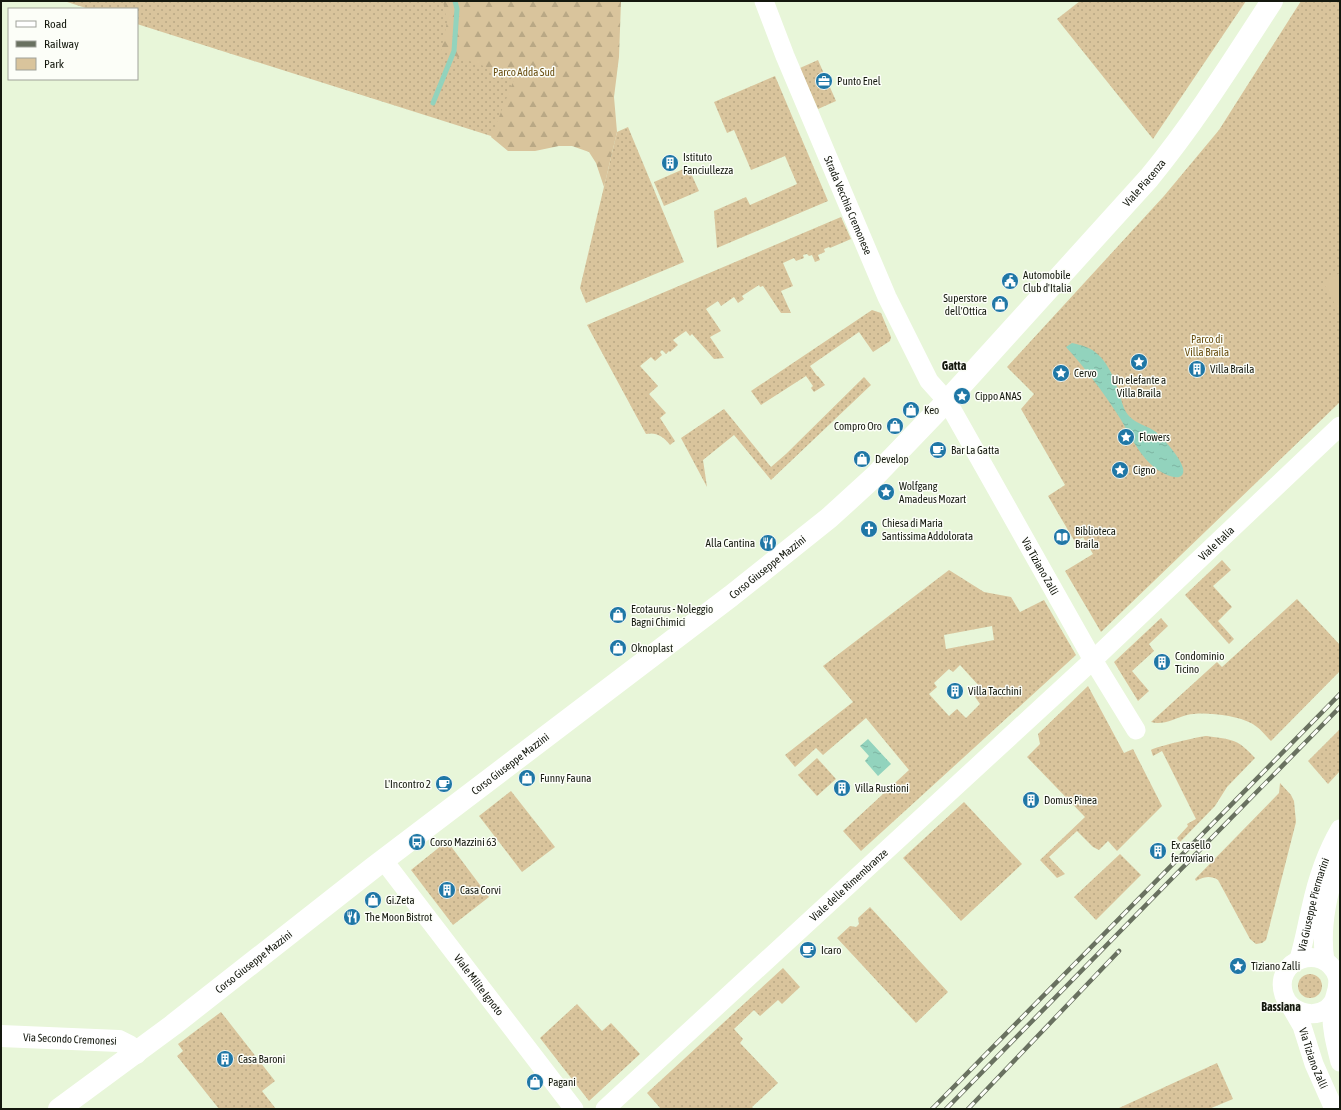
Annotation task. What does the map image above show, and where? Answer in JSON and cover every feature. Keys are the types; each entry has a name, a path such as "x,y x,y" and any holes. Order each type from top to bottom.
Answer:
{"street":[{"name":"Strada Vecchia Cremonese","path":"764,1 785,56 887,296 929,381 947,402"},
{"name":"Viale Piacenza","path":"947,402 1149,178 1201,110 1272,1"},
{"name":"Via Tiziano Zalli","path":"947,402 1093,660 1136,730"},
{"name":"Corso Giuseppe Mazzini","path":"59,1109 136,1053 384,861 731,596 829,518 875,476 947,402"},
{"name":"Viale Italia","path":"1093,660 1340,426"},
{"name":"Viale delle Rimembranze","path":"604,1109 1093,660"},
{"name":"Via Giuseppe Piermarini","path":"1298,960 1304,943 1320,873 1340,829"},
{"name":"Via Giuseppe Piermarini","path":"1325,961 1323,949 1324,923 1330,884 1340,852"},
{"name":"Viale Milite Ignoto","path":"384,861 574,1109"},
{"path":"1308,957 1325,961 1337,976 1338,994 1333,1002 1326,1009 1318,1013 1309,1014 1300,1012 1291,1007 1282,990 1282,981 1285,972 1298,960 1308,957"},
{"path":"1333,1002 1333,1029 1340,1062"},
{"name":"Via Tiziano Zalli","path":"1291,1007 1302,1026 1314,1064 1334,1109"},
{"name":"Via Secondo Cremonesi","path":"1,1036 119,1041 129,1046 136,1053"}],"green space":[{"name":"Parco Adda Sud","path":"64,1 613,1 516,144 138,24 138,8 86,8"},
{"path":"443,1 621,1 619,57 614,97 617,132 604,187 596,163 589,152 572,146 559,146 535,151 508,151 491,137 515,77 441,51 447,22"},
{"path":"1080,1 1246,1 1153,139 1057,19"},
{"name":"Parco di Villa Braila","path":"1301,1 1340,1 1340,402 1101,632 1065,571 1093,554 1083,537 1075,542 1048,496 1065,485 1021,409 1034,394 1007,367 1164,196 1219,130"},
{"path":"818,60 836,101 818,109 800,68"},
{"path":"775,76 828,201 717,248 714,211 746,197 750,205 797,184 785,156 751,170 734,130 727,133 714,102"},
{"path":"628,127 684,262 586,303 580,288 617,132"},
{"path":"688,167 699,191 664,206 654,182"},
{"path":"841,217 851,239 824,249 825,252 818,255 820,260 815,262 812,255 809,256 807,254 803,255 804,258 796,261 794,258 783,263 793,286 781,291 791,313 781,313 763,286 760,287 759,285 742,296 744,299 738,303 734,297 721,306 718,301 706,309 721,331 710,337 724,358 714,359 692,334 690,336 686,331 673,340 678,345 670,352 669,351 666,354 662,350 660,352 662,355 655,361 651,357 640,366 658,386 649,394 666,413 660,418 675,441 670,445 659,435 646,434 587,325"},
{"path":"1340,273 1340,314 1323,282"},
{"path":"872,310 881,313 891,337 890,341 873,352 859,332 810,366 825,385 814,392 811,388 813,386 806,376 761,405 751,391"},
{"path":"864,377 871,385 771,480 734,435 703,460 707,487 681,438 724,409 771,467"},
{"path":"1222,560 1231,570 1213,586 1232,607 1218,621 1234,639 1229,644 1185,595"},
{"path":"949,570 984,592 1011,597 1020,612 1044,600 1076,655 861,851 843,831 909,770 866,718 823,755 816,748 795,767 785,755 853,702 823,666","holes":["992,626 994,640 946,649 944,635","960,665 980,687 973,694 980,704 966,718 957,709 949,716 929,694 937,687 934,683 949,669 953,672"]},
{"path":"1297,599 1340,645 1340,671 1271,741 1254,725 1245,720 1228,716 1201,713 1187,715 1160,723 1151,722 1217,662 1222,667"},
{"path":"1161,618 1168,626 1149,644 1154,651 1132,671 1149,691 1138,701 1114,662"},
{"path":"1088,686 1124,753 1133,749 1162,806 1117,851 1108,841 1099,850 1093,847 1077,831 1049,857 1065,874 1057,878 1040,860 1085,817 1027,757 1040,744 1038,734"},
{"path":"1340,729 1340,771 1328,784 1308,761"},
{"path":"1207,736 1234,741 1249,751 1255,758 1227,787 1215,806 1180,842 1177,838 1188,826 1187,824 1196,819 1162,751 1153,756 1151,750 1178,742"},
{"path":"817,758 836,779 817,796 798,775"},
{"path":"1280,783 1291,795 1294,801 1296,822 1266,940 1262,943 1256,944 1250,939 1218,880 1210,877 1196,881 1195,879 1279,793"},
{"path":"511,791 555,847 522,872 479,816"},
{"path":"964,802 1022,864 961,921 903,858"},
{"path":"447,841 489,897 453,925 411,870"},
{"path":"1120,854 1141,875 1096,920 1074,897"},
{"path":"870,907 948,992 916,1023 837,938 850,926 856,927 859,924 858,918"},
{"path":"783,968 800,987 782,1004 778,1000 760,1016 754,1010 734,1029 743,1039 740,1043 778,1083 752,1107 754,1109 661,1109 647,1093"},
{"path":"1310,974 1319,977 1322,986 1319,995 1310,998 1301,995 1298,986 1301,977"},
{"path":"577,1004 602,1031 611,1023 640,1054 589,1101 540,1038"},
{"path":"221,1012 275,1081 262,1091 276,1109 219,1109 177,1056 183,1051 178,1044"},
{"path":"1217,1063 1233,1099 1209,1109 1119,1109 1119,1108"}],"water":[{"path":"1072,343 1093,350 1104,361 1115,381 1126,412 1130,417 1139,423 1156,432 1164,440 1183,467 1181,476 1176,477 1167,475 1158,470 1143,456 1104,395 1086,370 1066,347"},
{"path":"868,739 891,764 878,776 865,761 869,756 860,746"}],"waterway":[{"path":"433,103 454,51 457,9 455,1"}],"railway":[{"path":"932,1109 1340,694"},
{"path":"946,1109 1340,707"},
{"path":"968,1109 1119,951"}],"place":[{"name":"Punto Enel","path":"824,81"},
{"name":"Istituto Fanciullezza","path":"670,163"},
{"name":"Automobile Club d'Italia","path":"1010,281"},
{"name":"Superstore dell'Ottica","path":"1000,304"},
{"name":"Un elefante a Villa Braila","path":"1139,362"},
{"name":"Villa Braila","path":"1197,369"},
{"name":"Cervo","path":"1061,373"},
{"name":"Cippo ANAS","path":"962,396"},
{"name":"Keo","path":"911,410"},
{"name":"Compro Oro","path":"895,426"},
{"name":"Flowers","path":"1126,437"},
{"name":"Bar La Gatta","path":"938,450"},
{"name":"Develop","path":"862,459"},
{"name":"Cigno","path":"1120,470"},
{"name":"Wolfgang Amadeus Mozart","path":"886,492"},
{"name":"Chiesa di Maria Santissima Addolorata","path":"869,529"},
{"name":"Biblioteca Braila","path":"1062,537"},
{"name":"Alla Cantina","path":"768,543"},
{"name":"Ecotaurus - Noleggio Bagni Chimici","path":"618,615"},
{"name":"Oknoplast","path":"618,648"},
{"name":"Condominio Ticino","path":"1162,662"},
{"name":"Villa Tacchini","path":"955,691"},
{"name":"Funny Fauna","path":"527,778"},
{"name":"L'Incontro 2","path":"444,784"},
{"name":"Villa Rustioni","path":"842,788"},
{"name":"Domus Pinea","path":"1031,800"},
{"name":"Corso Mazzini 63","path":"417,842"},
{"name":"Ex casello ferroviario","path":"1158,851"},
{"name":"Casa Corvi","path":"447,890"},
{"name":"Gi.Zeta","path":"373,900"},
{"name":"The Moon Bistrot","path":"352,917"},
{"name":"Icaro","path":"808,950"},
{"name":"Tiziano Zalli","path":"1238,966"},
{"name":"Casa Baroni","path":"225,1059"},
{"name":"Pagani","path":"535,1082"}],"district":[{"name":"Gatta","path":"954,366"},
{"name":"Bassiana","path":"1281,1007"}]}
